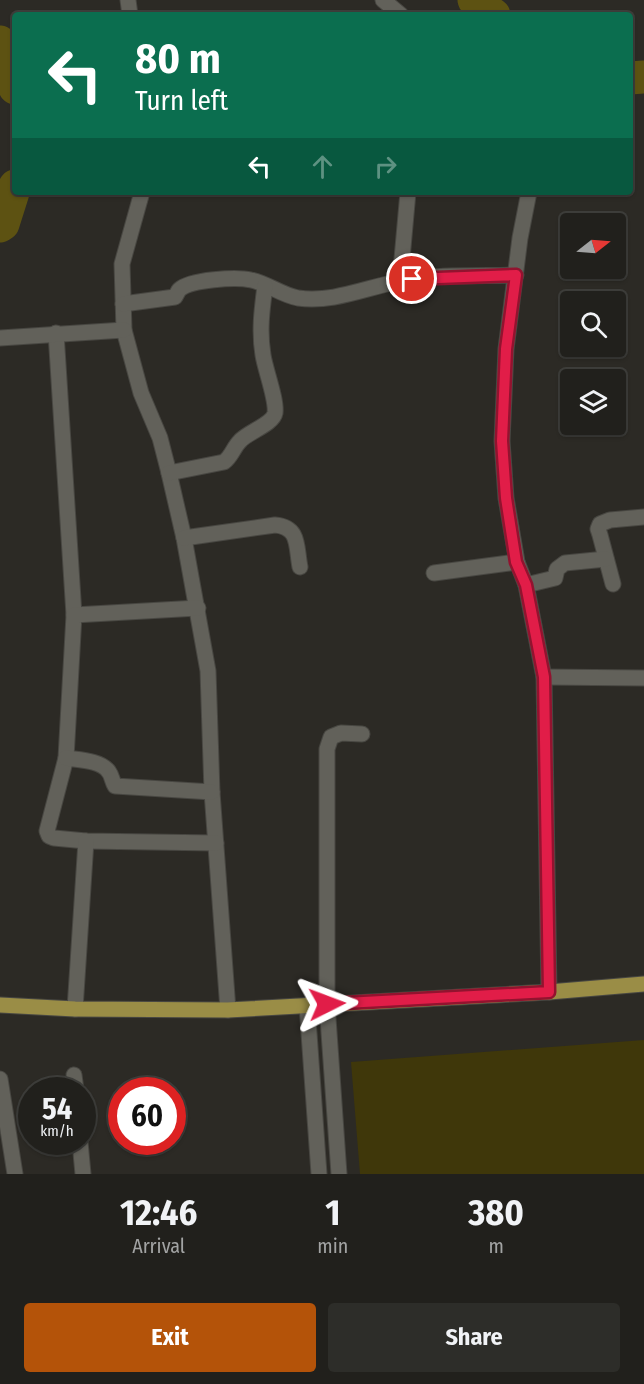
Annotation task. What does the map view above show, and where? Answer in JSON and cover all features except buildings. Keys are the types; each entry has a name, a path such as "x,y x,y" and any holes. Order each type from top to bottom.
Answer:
{"main road":[{"path":"0,1005 75,1009 228,1010 549,992 644,984"}],"street":[{"path":"382,0 397,12"},
{"path":"141,195 122,264 124,330 141,393 160,438 169,473 198,608 208,671 212,792 228,1010"},
{"path":"400,281 408,195"},
{"path":"529,195 506,349 502,441 506,498 516,562 526,585 544,677 549,992"},
{"path":"123,304 175,297 185,286 211,280 253,280 285,295 299,298 324,298 424,278 516,275"},
{"path":"169,473 224,462 231,458 239,441 249,432 272,419 275,413 274,402 260,331 265,286"},
{"path":"0,338 124,330"},
{"path":"56,333 74,615 66,758 47,831 49,836 54,838 86,841 216,843"},
{"path":"614,584 598,529 600,524 610,520 644,517"},
{"path":"184,538 275,525 286,526 294,533 300,567"},
{"path":"526,585 555,578 557,569 565,563 606,559"},
{"path":"434,573 516,562"},
{"path":"74,615 198,608"},
{"path":"544,677 644,678"},
{"path":"339,1174 327,1004 327,749 331,737 341,733 362,734"},
{"path":"66,758 97,764 110,773 115,786 212,792"},
{"path":"75,1009 86,841"},
{"path":"307,1005 319,1174"},
{"path":"0,1079 2,1105 15,1174"},
{"path":"81,1155 83,1174"}],"shaded area":[{"path":"644,1040 644,1174 360,1174 351,1062"}],"waterway":[{"path":"474,0 490,12"},
{"path":"0,42 12,79"},
{"path":"633,78 644,77"},
{"path":"0,226 3,224 12,195"}],"route":[{"path":"327,1004 549,992 544,677 526,585 516,562 506,498 502,441 506,349 516,275 412,279"}]}
